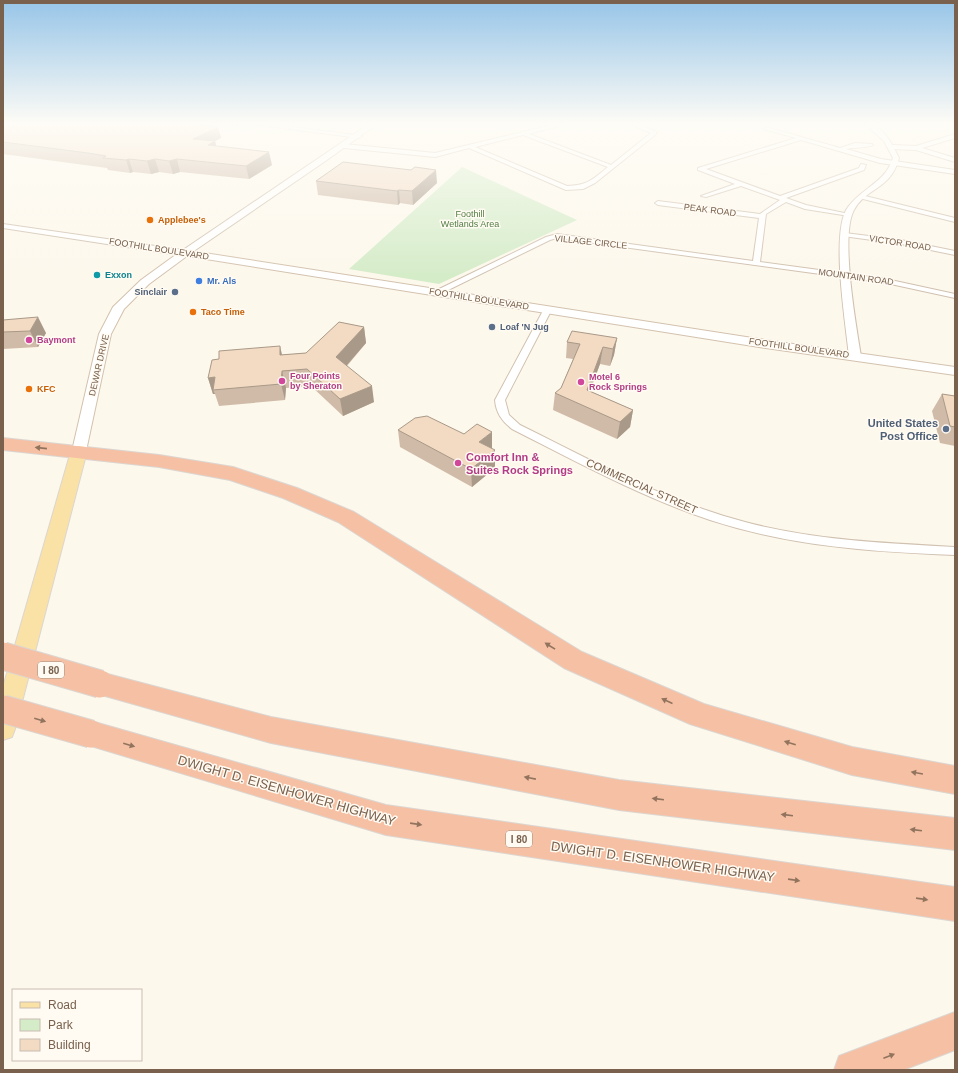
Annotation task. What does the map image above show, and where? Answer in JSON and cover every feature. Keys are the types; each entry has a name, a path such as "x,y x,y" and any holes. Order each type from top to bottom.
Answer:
{"highway":[{"path":"3,444 79,451 159,461 233,474 290,493 346,517 573,660 700,715 852,761 955,780"},
{"name":"I 80","path":"3,656 271,730 619,795 955,834"},
{"name":"DWIGHT D. EISENHOWER HIGHWAY","path":"3,709 386,820 955,904"},
{"path":"853,1070 955,1031"}],"main road":[{"name":"FOOTHILL BOULEVARD","path":"185,253 759,343 955,371"},
{"name":"DEWAR DRIVE","path":"3,729 79,451 105,334 119,307 145,282 185,253"}],"street":[{"name":"DEWAR DRIVE","path":"185,253 302,174"},
{"path":"533,174 566,188 574,188 593,182 603,174"},
{"path":"714,174 816,210 847,215"},
{"path":"756,263 762,216 765,211 774,208 783,199 849,174"},
{"path":"854,356 845,275 845,235 847,215 861,197 883,182 888,174"},
{"path":"704,196 740,184"},
{"path":"861,197 955,220"},
{"name":"PEAK ROAD","path":"658,203 762,216"},
{"name":"FOOTHILL BOULEVARD","path":"3,226 185,253"},
{"name":"VICTOR ROAD","path":"845,235 901,242 955,253"},
{"name":"VILLAGE CIRCLE","path":"437,292 548,238 557,236 756,263"},
{"name":"MOUNTAIN ROAD","path":"756,263 911,285 955,296"},
{"name":"COMMERCIAL STREET","path":"548,309 500,400 502,415 516,427 655,494 695,511 744,526 799,538 851,546 955,551"}],"green space":[{"name":"Foothill Wetlands Area","path":"454,174 477,174 577,220 439,284 349,269"}],"building":[{"path":"326,174 431,174 412,191 397,191 316,181"},
{"path":"38,317 30,331 3,332 3,320"},
{"path":"339,322 364,327 336,357 372,386 340,399 307,369 282,371 281,384 213,390 215,377 208,378 212,360 219,359 219,351 280,346 280,355 306,353"},
{"path":"572,331 617,338 613,349 603,347 587,390 633,410 620,422 555,393 561,388 580,344 567,342"},
{"path":"942,394 955,396 955,427 950,426"},
{"path":"427,416 464,434 477,424 492,432 479,442 495,450 471,469 398,430 415,418"}],"place":[{"name":"Applebee's","path":"150,220"},
{"name":"Exxon","path":"97,275"},
{"name":"Mr. Als","path":"199,281"},
{"name":"Sinclair","path":"175,292"},
{"name":"Taco Time","path":"193,312"},
{"name":"Loaf 'N Jug","path":"492,327"},
{"name":"Baymont","path":"29,340"},
{"name":"Four Points by Sheraton","path":"282,381"},
{"name":"Motel 6 Rock Springs","path":"581,382"},
{"name":"KFC","path":"29,389"},
{"name":"United States Post Office","path":"946,429"},
{"name":"Comfort Inn & Suites Rock Springs","path":"458,463"}]}
